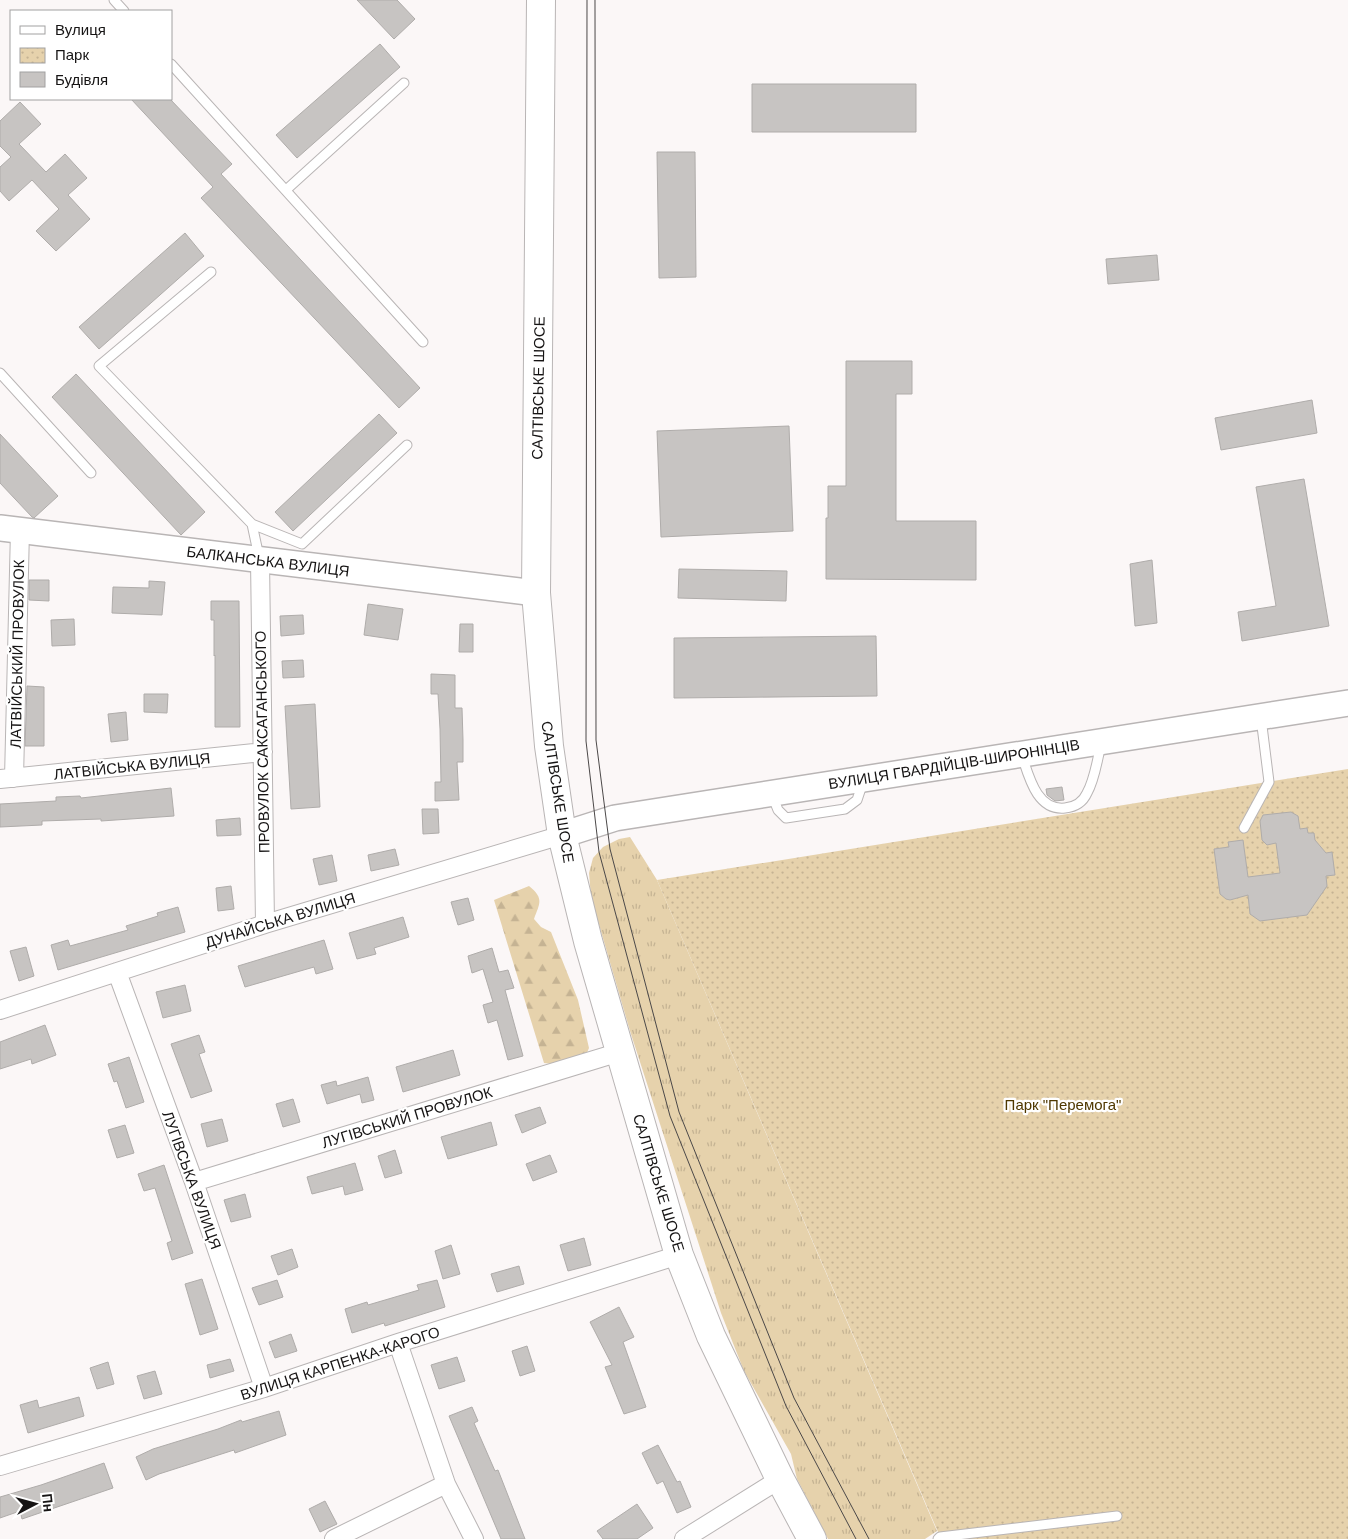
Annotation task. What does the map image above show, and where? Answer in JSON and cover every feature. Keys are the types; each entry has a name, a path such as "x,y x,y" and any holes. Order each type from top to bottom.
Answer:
{"main road":[{"name":"САЛТІВСЬКЕ ШОСЕ","path":"541,0 536,593 549,746 562,835 588,941 679,1255 711,1336 780,1480 812,1539"},
{"name":"БАЛКАНСЬКА ВУЛИЦЯ","path":"10,529 536,593"},
{"name":"ВУЛИЦЯ ГВАРДІЙЦІВ-ШИРОНІНЦІВ","path":"562,835 615,818 1348,703"}],"street":[{"name":"ЛАТВІЙСЬКИЙ ПРОВУЛОК","path":"7,779 10,529"},
{"name":"ПРОВУЛОК САКСАГАНСЬКОГО","path":"260,560 265,924"},
{"name":"ЛАТВІЙСЬКА ВУЛИЦЯ","path":"7,779 263,752"},
{"name":"ДУНАЙСЬКА ВУЛИЦЯ","path":"0,1010 265,924 562,835"},
{"name":"ЛУГІВСЬКА ВУЛИЦЯ","path":"117,972 194,1182 264,1388"},
{"name":"ЛУГІВСЬКИЙ ПРОВУЛОК","path":"194,1182 620,1052"},
{"name":"ВУЛИЦЯ КАРПЕНКА-КАРОГО","path":"0,1466 264,1388 398,1343 679,1255"},
{"path":"398,1343 446,1484 474,1539"},
{"path":"684,1539 780,1480"},
{"path":"334,1539 446,1484"}],"lane":[{"path":"114,0 123,10"},
{"path":"172,65 423,342"},
{"path":"286,190 404,84"},
{"path":"211,272 99,366 252,524 302,544 406,446"},
{"path":"0,373 91,473"},
{"path":"252,524 260,560"},
{"path":"1244,828 1268,782 1261,716"},
{"path":"1021,754 1040,798 1053,807 1070,808 1084,799 1088,792 1102,741"},
{"path":"938,1539 1117,1516"}],"green space":[{"name":"Парк \"Перемога\"","path":"1348,769 1348,1539 941,1539 657,880"},
{"path":"630,837 657,880 937,1531 925,1539 828,1539 797,1479 791,1454 744,1371 721,1313 630,1031 591,897 589,873 593,858 603,847 619,839"},
{"path":"529,886 539,897 538,909 534,919 541,927 551,932 578,1000 589,1048 586,1055 553,1064 544,1063 494,900"}],"building":[{"path":"357,0 397,0 415,19 394,39"},
{"path":"380,44 400,67 297,158 276,135"},
{"path":"752,84 916,84 916,132 752,132"},
{"path":"132,100 171,100 232,164 221,174 420,388 399,408 201,198 213,187"},
{"path":"20,102 41,124 19,144 46,172 65,154 87,178 68,195 90,219 56,251 36,231 59,209 32,180 9,201 0,191 0,167 11,157 0,146 0,121"},
{"path":"657,152 695,152 696,277 659,278"},
{"path":"185,233 204,256 99,349 79,327"},
{"path":"1157,255 1159,280 1108,284 1106,259"},
{"path":"846,361 912,361 912,394 896,394 896,521 976,521 976,580 826,579 828,486 846,486"},
{"path":"76,374 205,512 181,535 52,397"},
{"path":"1312,400 1317,433 1221,450 1215,418"},
{"path":"379,414 397,433 293,531 275,512"},
{"path":"789,426 793,531 661,537 657,431"},
{"path":"0,434 58,496 34,518 0,483"},
{"path":"1304,479 1329,626 1242,641 1238,612 1276,606 1256,487"},
{"path":"1152,560 1157,623 1135,626 1130,564"},
{"path":"679,569 787,571 786,601 678,598"},
{"path":"29,580 49,580 49,601 29,600"},
{"path":"149,581 165,582 162,615 112,613 113,587 149,588"},
{"path":"211,601 239,601 240,727 215,727 214,620 211,620"},
{"path":"368,604 403,609 398,640 364,635"},
{"path":"303,615 304,634 281,636 280,616"},
{"path":"74,619 75,645 52,646 51,620"},
{"path":"460,624 473,624 473,652 459,652"},
{"path":"876,636 877,696 674,698 674,638"},
{"path":"303,660 304,677 283,678 282,661"},
{"path":"431,674 455,675 455,708 462,708 463,762 457,762 459,800 435,801 435,782 441,782 440,729 438,694 431,694"},
{"path":"27,686 44,687 44,746 25,746"},
{"path":"144,694 168,694 167,713 144,712"},
{"path":"315,704 320,807 291,809 285,706"},
{"path":"126,712 128,740 111,742 108,714"},
{"path":"1062,787 1064,800 1055,801 1047,795 1046,789"},
{"path":"171,788 174,816 101,821 101,819 42,821 42,825 0,827 0,804 56,801 56,797 80,796 81,798"},
{"path":"422,809 438,809 439,833 423,834"},
{"path":"1291,812 1298,816 1300,829 1307,828 1308,833 1314,833 1315,840 1326,853 1332,852 1335,875 1326,876 1327,886 1307,915 1260,921 1250,914 1248,895 1230,900 1220,894 1214,849 1229,847 1228,842 1243,840 1248,877 1280,873 1276,843 1267,845 1262,840 1260,821 1263,815"},
{"path":"240,818 241,835 217,836 216,820"},
{"path":"395,849 399,865 371,871 368,855"},
{"path":"332,855 337,881 319,885 313,859"},
{"path":"231,886 234,909 218,911 216,888"},
{"path":"468,898 474,920 458,925 451,902"},
{"path":"178,907 185,932 58,970 51,945 68,940 70,946 128,930 126,926 158,916 157,913"},
{"path":"403,917 409,937 374,948 376,954 357,959 349,933"},
{"path":"324,940 333,969 316,974 314,967 245,987 238,966"},
{"path":"26,947 34,976 19,981 10,951"},
{"path":"492,948 499,972 508,970 514,988 505,990 523,1056 508,1060 497,1020 488,1023 483,1005 493,1002 483,969 472,973 468,956"},
{"path":"185,985 191,1011 163,1018 156,992"},
{"path":"45,1025 56,1055 32,1064 31,1059 0,1069 0,1042"},
{"path":"199,1035 205,1052 199,1054 212,1091 191,1098 171,1044"},
{"path":"453,1050 460,1075 403,1092 396,1067"},
{"path":"129,1057 144,1102 126,1108 117,1081 114,1082 108,1064"},
{"path":"368,1077 374,1100 362,1103 360,1094 327,1104 321,1085 336,1081 337,1086"},
{"path":"293,1099 300,1122 283,1127 276,1104"},
{"path":"540,1107 546,1123 522,1133 515,1115"},
{"path":"222,1119 228,1141 207,1147 201,1124"},
{"path":"491,1122 497,1145 448,1159 441,1137"},
{"path":"125,1125 134,1153 117,1158 108,1130"},
{"path":"395,1150 402,1173 385,1178 378,1156"},
{"path":"550,1155 557,1172 533,1181 526,1164"},
{"path":"355,1163 363,1190 345,1195 343,1186 312,1194 307,1177"},
{"path":"164,1165 193,1253 172,1260 167,1243 172,1241 155,1188 144,1191 138,1174"},
{"path":"245,1194 251,1217 231,1222 224,1200"},
{"path":"584,1238 591,1265 568,1271 560,1245"},
{"path":"451,1245 460,1274 443,1279 435,1251"},
{"path":"292,1249 298,1267 278,1275 271,1256"},
{"path":"519,1266 524,1284 497,1292 491,1274"},
{"path":"202,1279 218,1329 200,1335 185,1284"},
{"path":"277,1280 283,1297 259,1305 252,1288"},
{"path":"437,1280 445,1307 385,1326 384,1323 352,1333 345,1309 367,1302 368,1305 419,1290 417,1285"},
{"path":"619,1307 634,1337 623,1342 646,1407 624,1414 605,1367 612,1365 590,1322"},
{"path":"291,1334 297,1351 275,1358 269,1342"},
{"path":"527,1346 535,1371 520,1376 512,1351"},
{"path":"457,1357 465,1381 439,1389 431,1365"},
{"path":"230,1359 234,1371 210,1378 207,1365"},
{"path":"108,1362 114,1384 97,1389 90,1368"},
{"path":"155,1371 162,1394 144,1399 137,1376"},
{"path":"79,1397 84,1416 28,1433 20,1405 37,1400 39,1408"},
{"path":"472,1407 478,1421 474,1423 495,1471 498,1470 525,1539 501,1539 449,1416"},
{"path":"279,1411 286,1435 235,1453 234,1450 146,1480 136,1457 153,1449 241,1420 242,1422"},
{"path":"658,1445 677,1482 680,1481 691,1507 677,1513 663,1481 657,1484 642,1453"},
{"path":"104,1463 113,1488 22,1519 20,1511 0,1518 0,1497"},
{"path":"325,1501 337,1524 320,1532 309,1509"},
{"path":"637,1504 653,1528 637,1539 603,1539 597,1531"}],"tram line":[{"path":"587,0 586,741 599,852 670,1116 786,1406 856,1539"},
{"path":"595,0 596,740 610,849 679,1112 794,1398 869,1539"}]}
